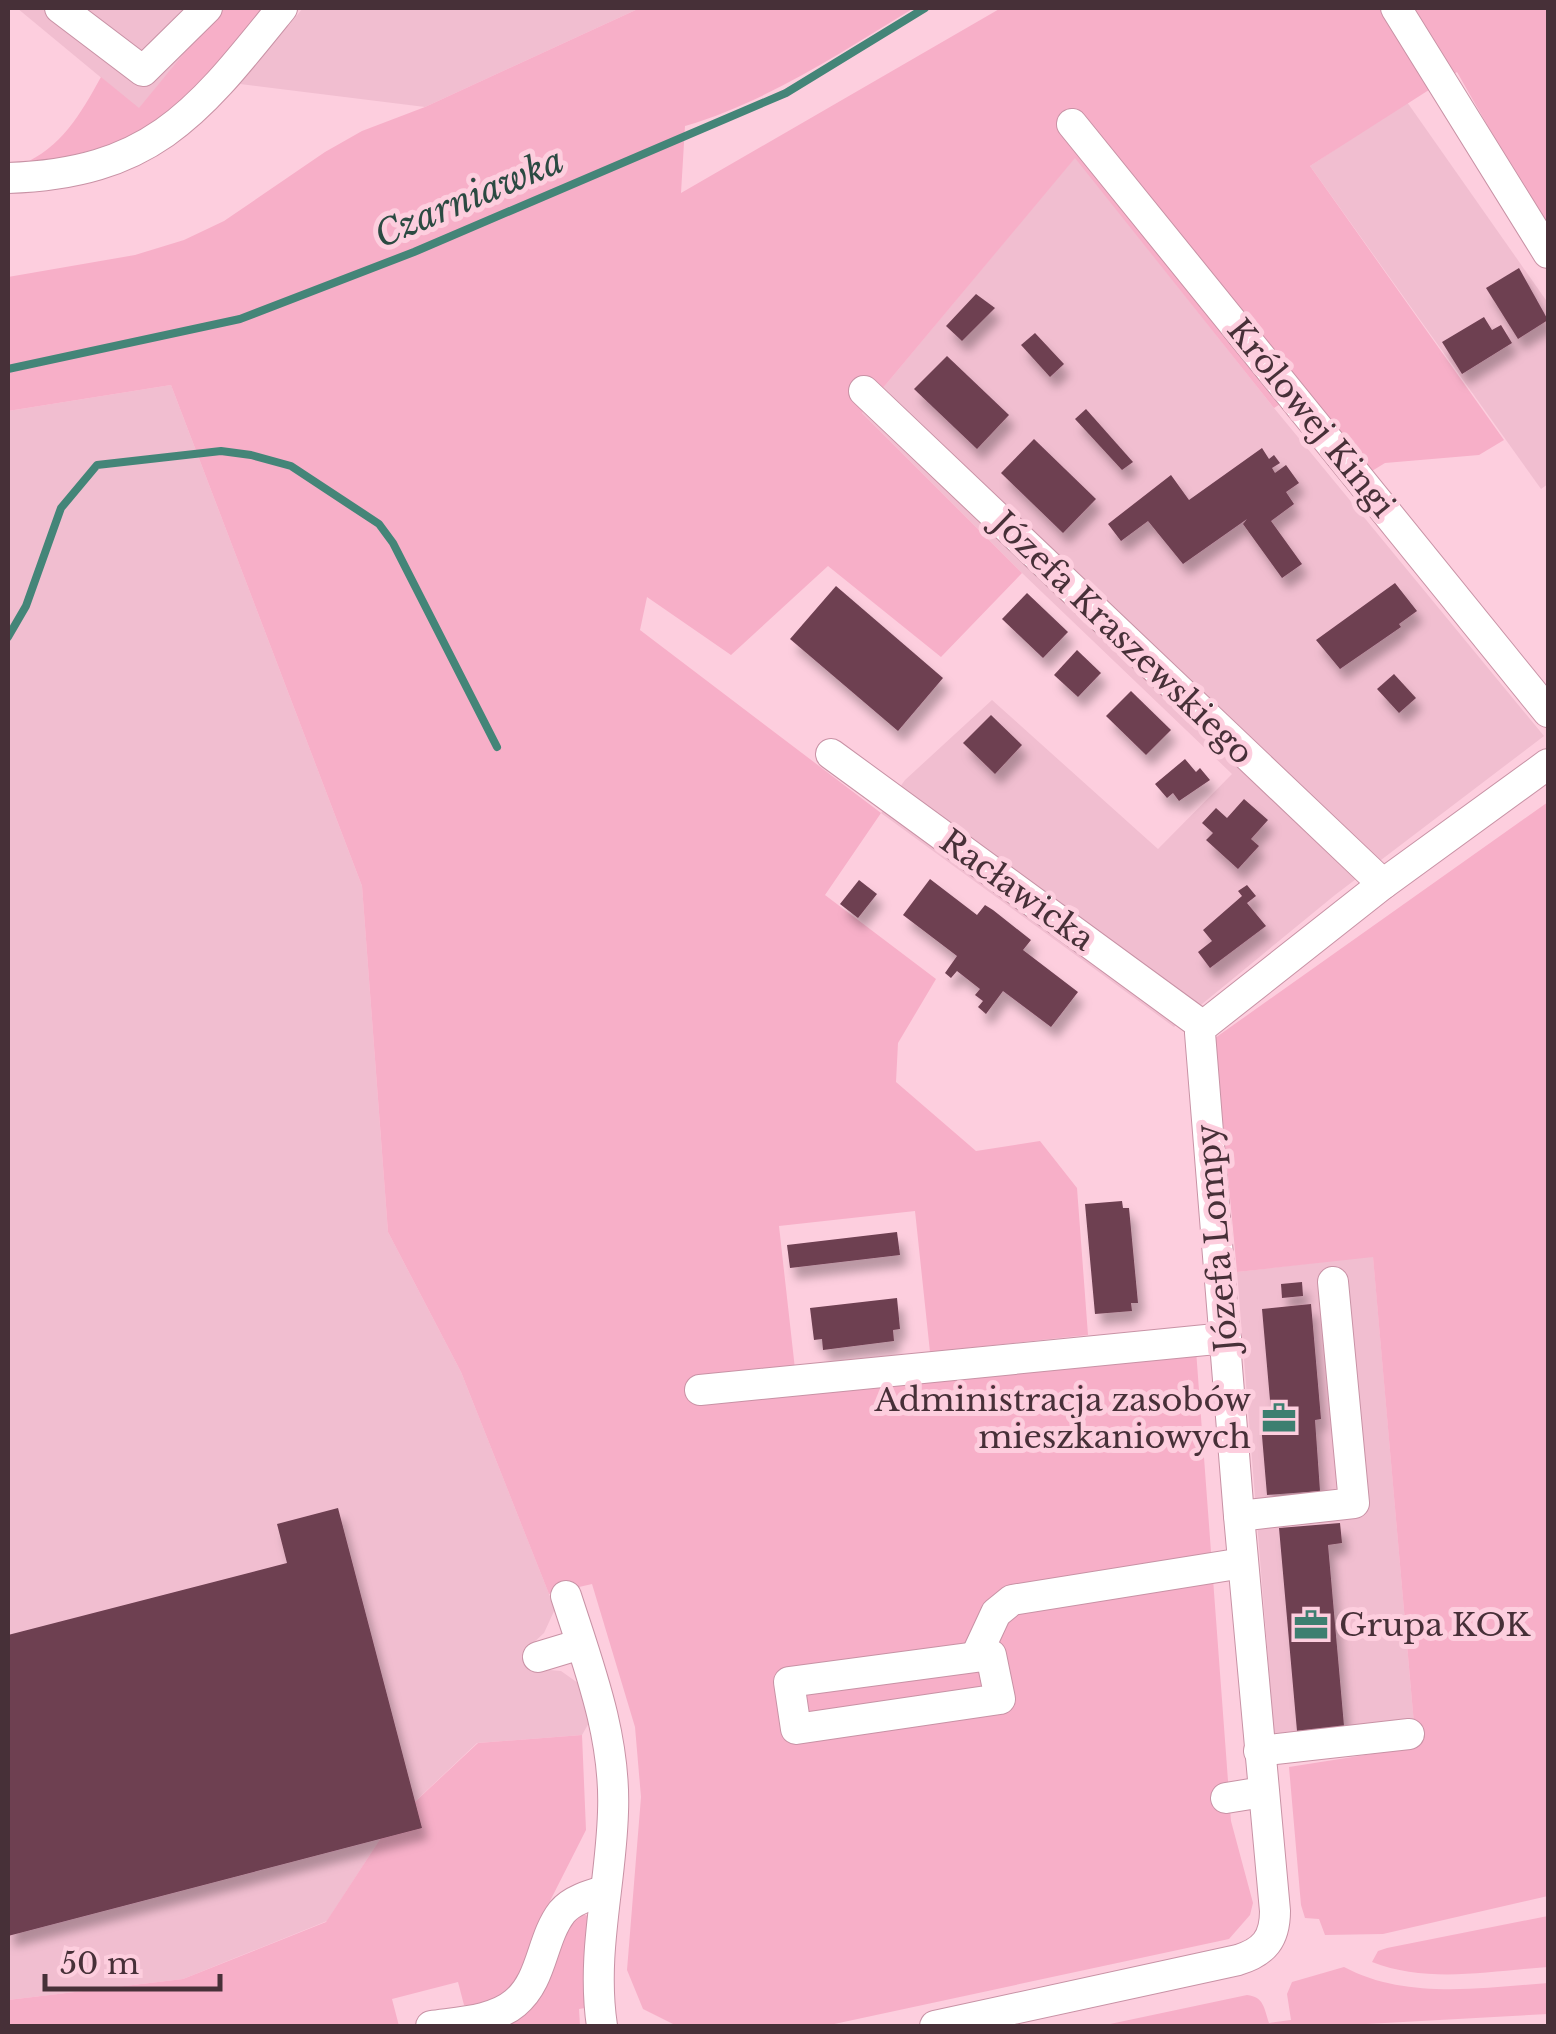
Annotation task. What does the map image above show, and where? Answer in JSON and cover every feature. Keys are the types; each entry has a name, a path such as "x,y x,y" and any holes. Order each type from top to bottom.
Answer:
{"street":[{"path":"60,8 143,71 207,8"},
{"path":"8,178 91,168 158,136 207,98 282,8"},
{"path":"1396,8 1548,252"},
{"name":"Królowej Kingi","path":"1072,124 1548,712"},
{"name":"Józefa Kraszewskiego","path":"864,391 1383,884"},
{"name":"Racławicka","path":"831,754 1203,1026"},
{"path":"1203,1026 1383,884 1548,764"},
{"name":"Józefa Lompy","path":"934,2026 1238,1960 1257,1953 1269,1942 1274,1929 1200,1043 1203,1026"},
{"path":"1238,1516 1354,1503 1334,1282"},
{"path":"700,1390 1226,1338"},
{"path":"976,1656 996,1613 1012,1600 1244,1563"},
{"path":"566,1596 608,1734 613,1769 613,1812 598,1952 602,2026"},
{"path":"538,1657 581,1644"},
{"path":"991,1655 1000,1699 796,1729 789,1682 976,1656 991,1655"},
{"path":"1259,1751 1408,1734"},
{"path":"1226,1798 1262,1792"},
{"path":"431,2026 481,2018 515,2004 532,1984 562,1912 581,1898 604,1890"}],"shaded area":[{"path":"17,8 221,8 139,109"},
{"path":"221,8 269,8 213,78 186,104 119,141 71,156 21,165 59,139 101,77 139,108"},
{"path":"303,8 640,8 425,107 240,84"},
{"path":"640,8 914,8 775,90 685,126 681,193 1001,8 1548,8 1548,232 1457,72 1310,166 1504,440 1479,455 1385,463 1367,474 1301,391 1274,408 1075,158 862,413 1022,573 941,657 828,566 731,655 647,597 640,630 881,813 825,895 936,979 898,1043 896,1082 976,1151 1040,1141 1077,1188 1088,1335 930,1352 915,1211 779,1226 797,1387 1196,1350 1231,1821 1253,1903 1250,1915 1229,1939 825,2026 677,2026 643,2009 627,1970 641,1797 635,1727 592,1584 549,1594 461,1372 388,1232 362,886 171,385 8,411 8,277 135,255 184,240 224,221 362,131 425,107"},
{"path":"1407,102 1548,303 1548,484 1541,489 1310,166"},
{"path":"1075,157 1274,408 1544,736 1335,895 1174,1027 881,813 905,780 992,700 1158,849 1232,774 862,413"},
{"path":"171,385 362,886 388,1232 461,1372 555,1609 544,1633 532,1644 538,1669 561,1671 578,1683 590,1721 582,1735 477,1743 388,1827 327,1921 183,1979 8,2000 8,411"},
{"path":"1548,802 1548,1896 1383,1934 1325,1935 1319,1919 1305,1918 1301,1905 1289,1767 1416,1747 1373,1257 1237,1272 1215,1038"},
{"path":"1373,1256 1416,1747 1276,1759 1237,1272"},
{"path":"582,1735 586,1830 549,1903 551,1912 524,1972 501,2003 485,2007 464,2005 458,1982 392,1999 399,2026 8,2026 8,2000 183,1979 326,1922 388,1827 478,1743"},
{"path":"577,1912 588,1916 591,2007 579,2009 580,2026 475,2026"},
{"path":"1548,1916 1548,1967 1437,1974 1393,1969 1372,1962 1378,1951 1387,1948"},
{"path":"1344,1967 1368,1977 1418,1988 1471,1989 1548,1983 1548,2014 1330,2026 1082,2026 1110,2024 1247,1995 1260,2001 1269,2023 1291,2020 1287,1994 1292,1982"}],"building":[{"path":"1519,268 1548,320 1518,339 1486,288"},
{"path":"976,294 995,308 962,341 946,326"},
{"path":"1484,317 1492,330 1501,325 1512,343 1462,374 1442,342"},
{"path":"1035,333 1064,364 1050,377 1021,345"},
{"path":"947,356 1009,415 977,449 914,389"},
{"path":"1086,409 1133,462 1122,470 1075,419"},
{"path":"1034,439 1096,499 1063,533 1001,473"},
{"path":"1262,448 1269,459 1274,455 1280,463 1272,468 1275,473 1286,465 1299,483 1286,492 1294,504 1271,521 1302,564 1282,578 1243,524 1247,519 1183,564 1148,521 1121,541 1108,524 1171,475 1189,500"},
{"path":"1395,583 1417,611 1399,624 1401,627 1340,669 1316,640"},
{"path":"836,586 943,678 898,731 790,639"},
{"path":"1027,593 1068,632 1043,658 1002,619"},
{"path":"1077,650 1101,673 1078,697 1054,675"},
{"path":"1394,674 1416,698 1399,713 1377,689"},
{"path":"1131,691 1171,730 1146,755 1106,716"},
{"path":"991,715 1022,745 995,774 963,743"},
{"path":"1185,759 1210,780 1179,801 1173,793 1167,798 1155,784"},
{"path":"1244,799 1268,820 1251,839 1259,846 1238,869 1206,840 1213,833 1202,823 1216,808 1227,818"},
{"path":"930,879 977,915 985,905 993,910 1031,940 1023,950 1078,992 1051,1027 1003,991 986,1014 978,1007 983,1001 975,995 980,989 957,971 951,978 945,973 957,956 903,915"},
{"path":"859,880 877,894 858,918 840,904"},
{"path":"1247,885 1256,896 1247,903 1266,926 1210,968 1198,952 1212,941 1203,930 1242,896 1238,891"},
{"path":"1122,1201 1123,1208 1129,1208 1138,1303 1131,1303 1132,1311 1095,1314 1085,1204"},
{"path":"897,1232 900,1255 790,1268 787,1245"},
{"path":"1302,1282 1303,1296 1282,1298 1281,1284"},
{"path":"897,1298 900,1329 893,1330 894,1341 823,1350 822,1339 814,1340 810,1308"},
{"path":"1311,1304 1321,1419 1315,1420 1320,1491 1267,1495 1261,1424 1272,1423 1262,1309"},
{"path":"338,1508 422,1828 8,1936 8,1635 287,1563 277,1524"},
{"name":"Grupa KOK","path":"1340,1523 1342,1543 1328,1545 1344,1726 1297,1731 1279,1528"}],"waterway":[{"name":"Czarniawka","path":"8,369 240,319 414,252 786,93 925,8"},
{"path":"8,637 26,606 61,508 97,465 221,451 251,455 291,466 379,524 393,543 497,747"}],"place":[{"name":"Administracja zasobów mieszkaniowych","path":"1279,1418"},
{"name":"Grupa KOK","path":"1311,1625"}]}
